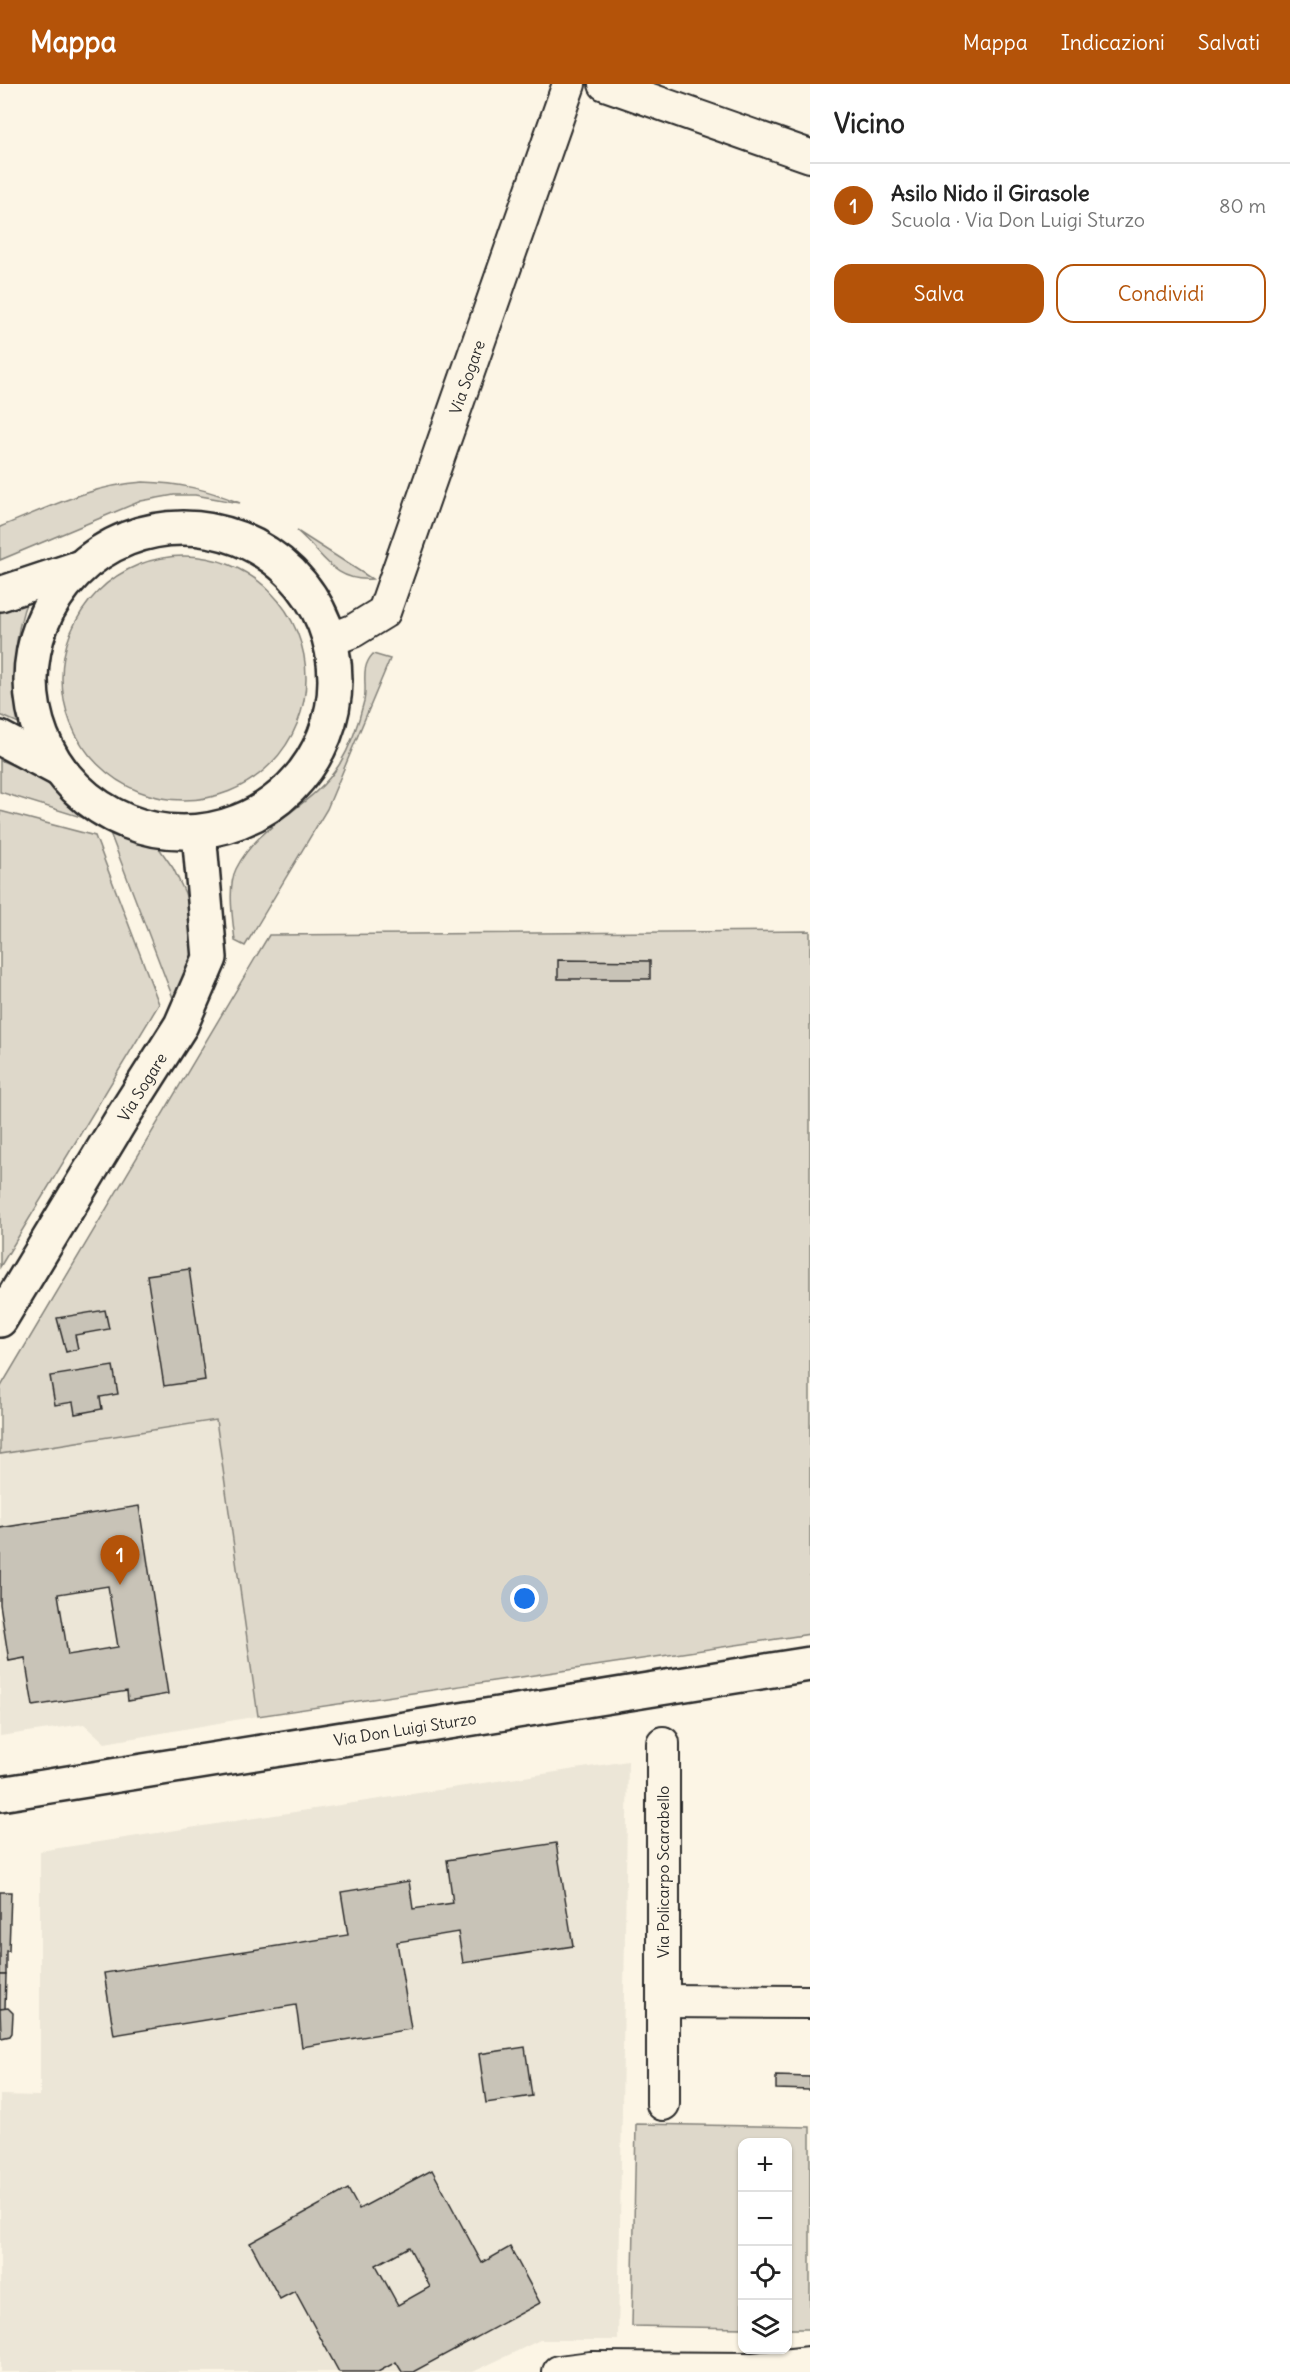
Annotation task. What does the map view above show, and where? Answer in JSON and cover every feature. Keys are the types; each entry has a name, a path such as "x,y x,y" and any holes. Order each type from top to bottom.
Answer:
{"street":[{"name":"Via Sogare","path":"330,640 353,631 384,612 569,84"},
{"path":"605,84 810,156"},
{"path":"0,594 78,568 111,545 148,531 187,527 226,533 262,549 293,574 316,606 330,640 335,686 327,728 308,768 278,799 241,821 199,832 159,831 121,820 87,799 60,770 39,731 30,688 34,644 51,602 78,568"},
{"path":"0,738 60,770"},
{"name":"Via Sogare","path":"0,1320 122,1118 182,1025 210,958 199,832"},
{"name":"Via Don Luigi Sturzo","path":"0,1794 810,1664"},
{"name":"Via Policarpo Scarabello","path":"663,1743 663,2104"},
{"path":"663,2001 810,2002"},
{"path":"559,2372 591,2368 754,2369 810,2363"}],"shaded area":[{"path":"143,482 193,488 240,503 195,495 174,495 141,501 0,560 0,527 88,493"},
{"path":"297,531 372,579 359,579 338,571"},
{"path":"172,556 196,556 220,561 242,570 271,591 286,610 297,631 304,654 306,678 304,702 297,725 286,746 271,765 242,786 220,795 196,800 172,800 148,795 126,786 106,773 89,756 76,736 67,714 62,690 62,666 67,642 76,620 89,600 106,583 126,570 148,561"},
{"path":"29,595 19,627 15,659 16,691 21,724 0,715 0,607"},
{"path":"373,654 390,659 327,809 245,946 235,941 231,894 236,869 258,839 314,793 339,765 360,717 365,695 366,665"},
{"path":"0,760 56,784 91,812 128,832 145,837 159,848 173,868 185,893 193,920 193,948 188,970 173,998 107,825 0,792"},
{"path":"0,811 95,836 159,1004 0,1267"},
{"path":"810,931 810,1634 258,1716 216,1420 0,1454 0,1388 269,935"},
{"path":"216,1420 258,1716 105,1743 84,1724 0,1736 0,1454"},
{"path":"628,1761 618,2340 540,2340 473,2372 0,2372 0,2095 40,2096 40,1851"},
{"path":"636,2124 810,2127 810,2329 792,2329 792,2138 738,2138 738,2328 632,2326"}],"building":[{"path":"558,960 650,961 650,979 558,979"},
{"path":"189,1269 205,1380 164,1386 147,1275"},
{"path":"105,1310 109,1329 75,1335 78,1349 66,1352 57,1318"},
{"path":"113,1366 118,1394 100,1397 102,1409 75,1414 73,1402 55,1405 50,1376"},
{"path":"139,1506 168,1694 128,1701 127,1691 33,1706 25,1658 9,1661 0,1604 0,1528","holes":["108,1586 118,1647 68,1655 58,1594"]},
{"path":"556,1843 573,1946 463,1963 458,1932 397,1942 411,2029 302,2047 296,2005 114,2035 104,1973 348,1935 341,1892 409,1881 413,1909 453,1903 447,1860"},
{"path":"0,1892 11,1892 6,1975 0,1975"},
{"path":"0,1975 6,1975 5,2009 0,2009"},
{"path":"8,2008 13,2013 12,2033 10,2036 1,2038 0,2009"},
{"path":"525,2047 532,2096 486,2103 479,2054"},
{"path":"776,2076 810,2077 810,2090 776,2089"},
{"path":"432,2170 482,2263 510,2247 540,2303 413,2372 402,2372 396,2362 378,2372 339,2372 295,2291 280,2299 250,2243 348,2189 359,2209","holes":["409,2247 430,2287 398,2305 376,2265"]}],"place":[{"name":"Asilo Nido il Girasole","path":"120,1585"}]}
